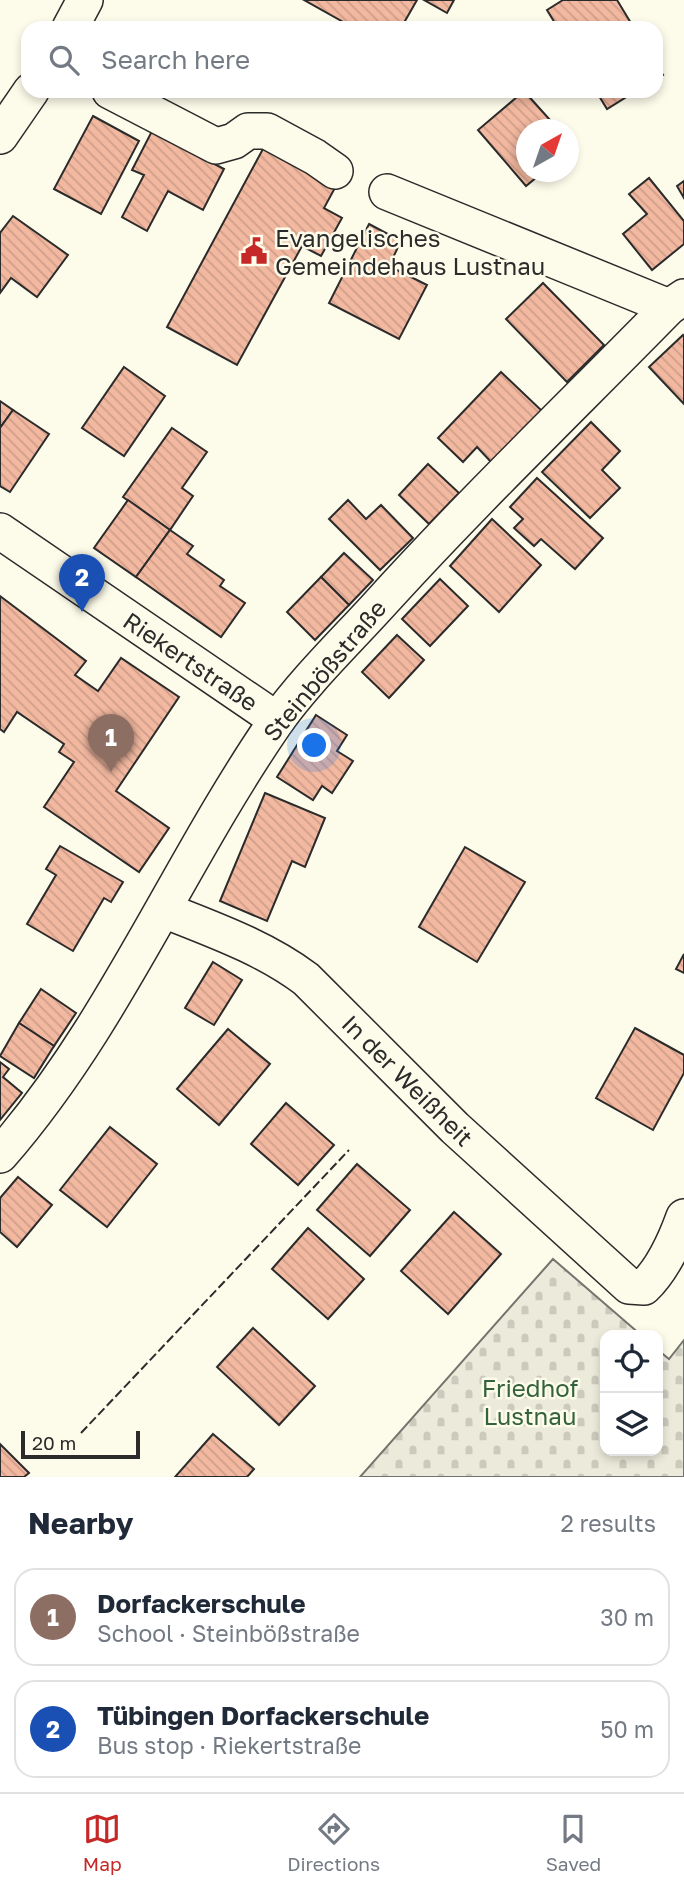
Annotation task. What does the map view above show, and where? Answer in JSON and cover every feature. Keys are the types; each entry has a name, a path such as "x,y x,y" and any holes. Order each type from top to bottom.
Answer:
{"street":[{"path":"73,21 85,0"},
{"path":"0,136 26,98"},
{"path":"123,98 216,146 234,141 248,131 267,131 335,171"},
{"name":"Steinbößstraße","path":"0,1155 48,1095 82,1046 164,910 232,788 277,720 420,560 677,302 387,192"},
{"name":"Riekertstraße","path":"0,531 277,720"},
{"name":"In der Weißheit","path":"164,910 252,945 284,962 306,979 455,1128 629,1286 644,1287 654,1277 675,1240 684,1217"}],"green space":[{"name":"Friedhof Lustnau","path":"553,1259 635,1330 600,1330 600,1456 663,1456 663,1354 669,1359 684,1340 684,1477 360,1477"}],"building":[{"path":"304,0 417,0 405,21 342,21"},
{"path":"424,0 454,0 447,13"},
{"path":"563,0 617,0 630,21 554,21 547,10"},
{"path":"516,98 530,98 549,119 516,119 516,174 478,130"},
{"path":"600,98 625,98 607,109"},
{"path":"93,116 139,141 101,214 54,189"},
{"path":"152,131 224,169 203,210 168,191 147,231 122,217 144,175 132,170"},
{"name":"Evangelisches Gemeindehaus Lustnau","path":"264,147 336,186 324,208 342,218 321,256 302,246 237,365 167,327"},
{"path":"649,178 684,221 684,244 652,270 623,234 647,214 629,194"},
{"path":"684,181 684,198 677,186"},
{"path":"13,216 68,255 37,297 11,278 0,293 0,233"},
{"path":"369,224 401,241 389,266 427,285 399,339 329,303"},
{"path":"543,283 604,345 567,382 506,319"},
{"path":"684,336 684,404 649,367"},
{"path":"124,367 165,396 124,456 82,428"},
{"path":"501,372 542,411 492,463 477,447 463,462 438,438"},
{"path":"0,401 13,410 0,428"},
{"path":"13,410 49,434 10,492 0,486 0,428"},
{"path":"591,422 620,451 602,470 620,488 590,518 542,472"},
{"path":"172,428 207,452 182,488 193,496 170,530 123,497"},
{"path":"428,464 459,493 429,524 399,495"},
{"path":"537,478 603,538 575,569 541,539 534,546 514,528 523,519 510,507"},
{"path":"128,500 170,530 136,577 94,548"},
{"path":"348,500 366,519 381,505 413,538 380,570 329,519"},
{"path":"492,519 541,565 499,612 450,566"},
{"path":"170,530 193,546 187,554 224,580 220,586 245,603 221,637 136,577"},
{"path":"344,553 373,580 349,605 321,577"},
{"path":"321,577 349,605 315,640 287,612"},
{"path":"440,579 468,606 430,646 402,619"},
{"path":"0,596 86,661 75,675 98,691 121,658 179,697 116,791 169,828 139,872 44,807 74,762 59,752 64,744 17,712 4,732 0,729"},
{"path":"397,635 424,660 389,698 362,672"},
{"path":"316,715 347,735 337,751 353,761 332,793 322,786 313,800 277,777"},
{"path":"265,793 325,818 305,867 292,861 267,921 220,901"},
{"path":"60,846 123,882 111,902 104,898 73,951 27,924 56,875 46,869"},
{"path":"465,847 525,882 477,962 419,927"},
{"path":"684,954 684,973 676,969"},
{"path":"213,962 242,980 214,1025 185,1008"},
{"path":"41,989 76,1013 54,1046 19,1023"},
{"path":"19,1023 54,1046 34,1078 0,1056"},
{"path":"635,1028 684,1055 684,1073 653,1130 596,1098"},
{"path":"228,1029 270,1064 219,1125 177,1089"},
{"path":"0,1062 9,1069 3,1077 22,1093 0,1120"},
{"path":"286,1103 334,1145 298,1185 251,1144"},
{"path":"110,1127 157,1164 107,1227 60,1190"},
{"path":"357,1164 410,1210 370,1256 317,1210"},
{"path":"18,1177 52,1205 17,1247 0,1232 0,1198"},
{"path":"454,1212 501,1254 448,1314 401,1271"},
{"path":"308,1228 364,1279 328,1319 272,1269"},
{"path":"253,1328 315,1386 279,1425 217,1367"},
{"path":"213,1434 254,1469 247,1477 175,1477"},
{"path":"0,1444 29,1473 24,1477 0,1477"}],"fence":[{"path":"81,1433 349,1150"}],"place":[{"name":"Evangelisches Gemeindehaus Lustnau","path":"254,251"},
{"name":"Tübingen Dorfackerschule","path":"82,612"},
{"name":"Dorfackerschule","path":"111,772"}]}
